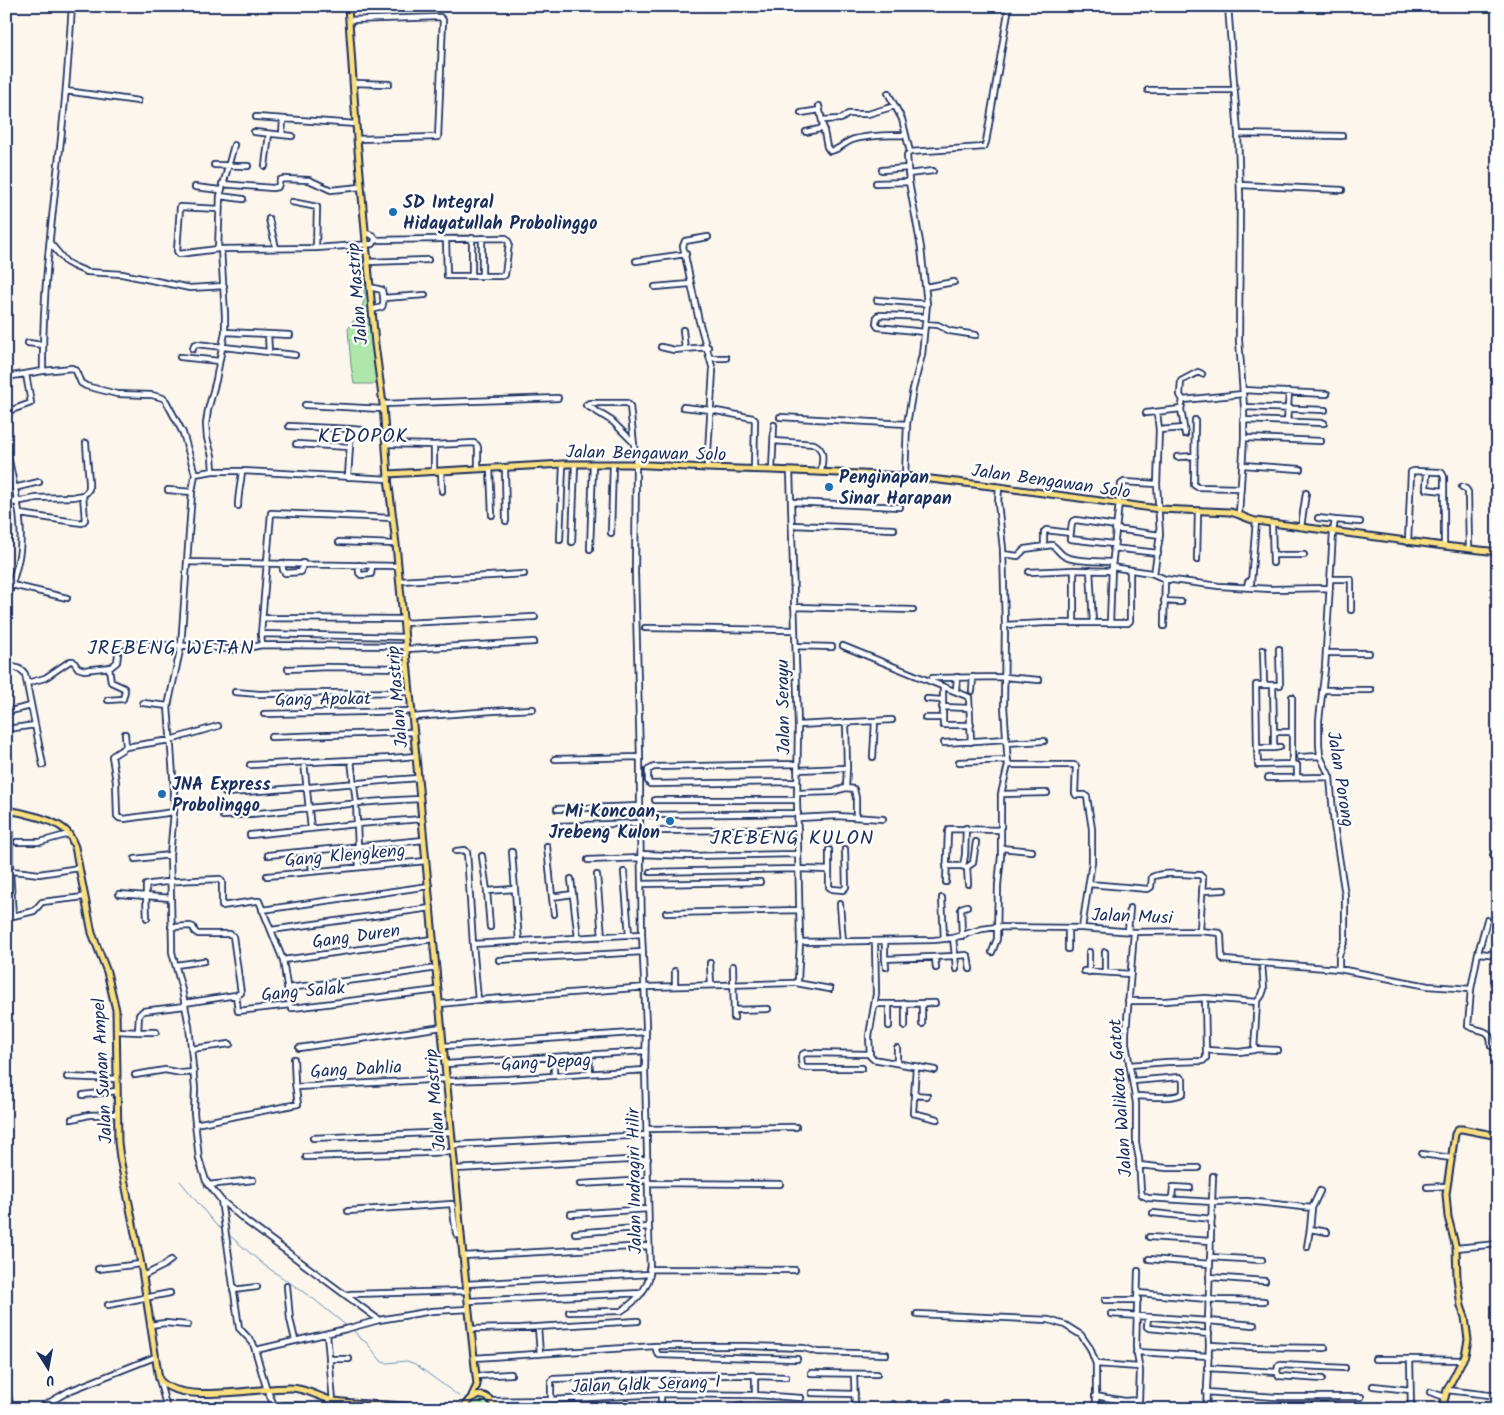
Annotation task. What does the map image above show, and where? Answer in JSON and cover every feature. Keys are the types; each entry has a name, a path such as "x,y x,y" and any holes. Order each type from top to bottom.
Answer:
{"main road":[{"name":"Jalan Mastrip","path":"348,6 374,344 383,406 388,477 400,580 446,1064 456,1205 477,1385 494,1405 503,1409"},
{"name":"Jalan Bengawan Solo","path":"388,477 441,471 563,464 636,464 905,476 1159,509 1230,512 1256,521 1408,542 1498,552"},
{"path":"8,810 56,824 69,834"},
{"name":"Jalan Sunan Ampel","path":"69,834 75,847 92,933 107,972 116,1010 127,1031 117,1079 118,1142 141,1264 159,1379"},
{"path":"1442,1409 1447,1390 1463,1360 1468,1340 1465,1317 1461,1306 1457,1278 1456,1248 1448,1217 1446,1194 1455,1134 1458,1129 1498,1136"},
{"path":"159,1379 166,1386 190,1392 212,1393 292,1388 333,1401 422,1408"},
{"path":"471,1398 477,1385"},
{"path":"464,1409 467,1401 471,1398 485,1396"}],"street":[{"path":"43,372 44,304 66,91 72,6"},
{"path":"910,152 984,146 1009,6"},
{"path":"1228,6 1240,185 1239,340 1244,406 1244,438 1239,514"},
{"path":"349,20 442,18 438,137 357,138"},
{"path":"353,83 389,84"},
{"path":"1148,90 1234,90"},
{"path":"66,91 138,100"},
{"path":"888,93 902,119 910,152 907,155 908,174 920,242 926,304 922,355 913,389 907,424 905,476"},
{"path":"822,120 841,119 848,114 868,114 895,106"},
{"path":"801,113 819,108 827,147 832,151 854,139 906,135"},
{"path":"256,118 356,124"},
{"path":"282,135 283,119"},
{"path":"806,132 824,128"},
{"path":"254,132 292,136"},
{"path":"265,166 269,134"},
{"path":"1238,134 1342,136"},
{"path":"213,471 206,424 225,332 224,286 220,249 220,193 234,145"},
{"path":"214,165 248,166"},
{"path":"882,170 908,168"},
{"path":"908,174 933,172"},
{"path":"222,184 272,188 279,186 280,180 283,179 309,180 331,190 361,187"},
{"path":"876,183 909,182"},
{"path":"1240,185 1342,190"},
{"path":"195,187 243,199"},
{"path":"292,202 317,207 316,248"},
{"path":"219,209 180,207 177,251 179,254 220,249 316,248 366,245 373,244 375,240 506,238 509,243 504,276 447,276 446,239"},
{"path":"269,218 276,248"},
{"path":"365,233 371,234 375,240"},
{"path":"707,468 713,370 690,284 684,242 708,237"},
{"path":"472,238 472,275"},
{"path":"482,238 482,275"},
{"path":"50,243 66,262 86,272 122,274 190,288 224,286"},
{"path":"636,261 686,254"},
{"path":"367,262 428,260"},
{"path":"925,287 954,282"},
{"path":"655,287 690,284"},
{"path":"370,287 382,290 384,304 382,307 372,310"},
{"path":"383,298 425,295"},
{"path":"877,300 926,304"},
{"path":"924,332 878,327 876,324 877,316 926,317"},
{"path":"925,324 938,325 950,331 976,335"},
{"path":"683,330 685,349"},
{"path":"225,332 290,335"},
{"path":"268,334 269,352"},
{"path":"28,343 43,345"},
{"path":"193,349 193,346 196,344 295,355"},
{"path":"662,347 671,350 708,348"},
{"path":"180,357 220,361"},
{"path":"711,358 726,358"},
{"path":"6,377 72,368 76,371 81,383 86,386 117,394 152,395 163,398 183,433 198,473 192,492 181,646 168,706 174,812 170,855 170,882 172,952 185,1005 191,1049 196,1089 194,1112 199,1159 203,1177 221,1200 247,1222 378,1320"},
{"path":"1185,434 1183,400 1180,396 1181,382 1198,372 1202,374"},
{"path":"6,412 31,403 26,374"},
{"path":"1183,400 1243,392 1327,394"},
{"path":"1288,422 1289,392"},
{"path":"305,405 383,406 558,398"},
{"name":"Jalan Indragiri Hilir","path":"569,1312 621,1311 647,1286 651,1270 648,1227 649,1130 645,1070 647,987 642,934 644,884 640,834 635,570 636,464 629,404 587,404 586,406 612,422 633,442"},
{"path":"1244,406 1325,410"},
{"path":"683,407 711,410 754,419 754,470"},
{"path":"1146,413 1182,408"},
{"path":"1154,574 1160,535 1157,484 1159,430 1157,412"},
{"path":"780,417 907,424"},
{"path":"1195,420 1194,485 1197,487 1241,488"},
{"path":"1243,420 1324,424"},
{"path":"289,426 361,430"},
{"path":"772,470 774,426"},
{"path":"1159,430 1184,428"},
{"path":"348,478 351,429"},
{"path":"1244,438 1321,441"},
{"path":"774,441 819,446 822,450 821,472"},
{"path":"6,504 36,498 83,495 89,489 86,443"},
{"path":"386,444 434,445 474,443 478,448 478,469"},
{"path":"6,444 20,514 20,551 6,603"},
{"path":"296,444 350,447"},
{"path":"434,445 434,472"},
{"path":"1177,457 1195,456"},
{"path":"560,540 563,464"},
{"path":"572,542 575,464"},
{"path":"590,549 593,464"},
{"path":"611,533 613,464"},
{"path":"1243,465 1300,469"},
{"path":"490,468 492,514"},
{"path":"505,468 506,521"},
{"path":"198,473 242,471 348,478 388,477"},
{"path":"238,506 242,471"},
{"path":"441,471 442,491"},
{"name":"Jalan Serayu","path":"790,471 798,725 797,800 800,942 796,982"},
{"path":"1408,542 1411,472 1427,472 1442,474 1444,477 1444,546"},
{"path":"1427,472 1426,489 1444,491"},
{"path":"14,488 39,482"},
{"path":"1110,623 1113,546 1121,484 1123,482 1157,484"},
{"path":"992,952 997,939 1001,794 1008,763 1004,706 1005,625 999,487"},
{"path":"1462,488 1468,492 1469,548"},
{"path":"168,490 192,492"},
{"path":"1301,527 1306,493"},
{"path":"20,514 82,523 85,520 83,495"},
{"path":"791,502 900,507"},
{"path":"1197,560 1198,511"},
{"path":"262,645 262,618 271,514 393,518"},
{"path":"1318,518 1360,522"},
{"name":"Jalan Porong","path":"1335,520 1326,653 1319,720 1319,744 1320,756 1330,777 1334,824 1344,884 1346,911 1345,940 1339,954 1338,969"},
{"path":"1158,553 1073,540 1070,539 1070,533 1073,521 1160,535"},
{"path":"1247,587 1248,582 1251,583 1256,521"},
{"path":"1272,523 1273,563"},
{"path":"792,525 894,529"},
{"path":"1044,546 1044,532 1046,530 1070,533"},
{"path":"339,542 396,544"},
{"path":"1003,554 1018,556 1025,548 1052,545 1069,559 1154,574 1165,579 1219,586 1271,589 1330,588"},
{"path":"1273,556 1304,555"},
{"path":"1068,570 1067,564 1069,559"},
{"path":"186,562 398,566"},
{"path":"282,563 285,573 301,572 303,563"},
{"path":"359,565 361,575 371,574 372,566"},
{"path":"1030,572 1090,570 1112,567"},
{"path":"1074,570 1074,623"},
{"path":"1090,570 1093,622"},
{"path":"1005,625 1093,622 1128,623 1130,621 1130,570"},
{"path":"400,580 524,574"},
{"path":"1330,579 1349,578 1351,580 1351,610"},
{"path":"1164,626 1165,579"},
{"path":"12,585 67,598"},
{"path":"1164,601 1181,602"},
{"path":"794,607 913,610"},
{"path":"262,618 403,621 535,617"},
{"path":"646,628 795,630"},
{"path":"261,634 405,637"},
{"path":"27,683 44,678 70,661 73,661 78,668 84,670 110,667 117,662 120,645 199,646 236,650 262,645 406,648 534,642"},
{"path":"796,646 832,646"},
{"path":"843,646 943,688 970,697 971,742"},
{"path":"1279,649 1280,685 1256,685 1258,765 1296,765 1297,778"},
{"path":"1263,650 1264,685"},
{"path":"1326,653 1369,654"},
{"path":"6,665 23,671 32,706 43,765"},
{"path":"108,700 123,699 125,691 124,688 111,682 110,667"},
{"path":"288,669 408,668"},
{"path":"932,678 1005,676 1039,680"},
{"path":"956,690 957,677"},
{"path":"972,691 973,677"},
{"path":"1272,685 1274,748"},
{"path":"943,688 942,725 971,725"},
{"path":"1322,690 1370,690"},
{"path":"235,692 259,694 410,692"},
{"path":"1292,697 1292,764"},
{"path":"927,699 942,700"},
{"path":"143,703 168,706"},
{"path":"6,712 32,706"},
{"path":"942,707 970,708"},
{"name":"Gang Apokat","path":"264,714 412,714 533,709"},
{"path":"925,718 942,718"},
{"path":"798,725 892,720"},
{"path":"873,757 875,721"},
{"path":"846,722 846,788"},
{"path":"7,729 35,725"},
{"path":"174,812 124,819 119,818 117,816 116,782 112,756 126,748 170,740 218,726"},
{"path":"271,737 414,732"},
{"path":"1274,732 1292,732"},
{"path":"125,734 126,748"},
{"path":"944,743 1044,741"},
{"path":"1257,748 1280,747"},
{"path":"250,765 416,756"},
{"path":"1300,757 1320,756"},
{"path":"555,759 640,757"},
{"path":"351,760 356,803 359,867"},
{"path":"304,762 311,830"},
{"path":"959,762 1076,766 1074,793 1086,796 1092,824 1092,862 1082,928"},
{"path":"797,782 650,784 648,781 648,770 654,767 847,768"},
{"path":"1268,778 1330,777"},
{"path":"225,793 418,778"},
{"path":"797,793 834,792 846,788 854,789 856,817"},
{"path":"1001,794 1047,793"},
{"path":"6,796 13,916 34,912 42,902 84,897"},
{"path":"223,816 275,813 356,803 420,799"},
{"path":"656,800 797,800"},
{"path":"557,809 640,806"},
{"path":"651,815 883,818"},
{"path":"250,835 422,819"},
{"path":"557,826 640,823"},
{"path":"966,828 965,867 968,884"},
{"path":"659,830 798,829"},
{"path":"946,882 949,829 1001,830"},
{"path":"17,842 38,842 69,834"},
{"path":"626,834 640,834"},
{"path":"268,855 424,840"},
{"path":"946,866 965,867 973,863 976,842"},
{"path":"547,846 554,914"},
{"path":"1001,848 1032,851"},
{"path":"829,850 830,889 844,890 846,887 845,849"},
{"path":"456,851 466,850 467,852 478,1000"},
{"path":"310,851 312,872"},
{"path":"512,852 519,942"},
{"path":"588,860 643,855 798,854"},
{"path":"135,859 170,855"},
{"path":"482,856 490,927"},
{"name":"Gang Klengkeng","path":"267,876 426,862"},
{"path":"10,871 39,874 79,868"},
{"path":"650,872 829,870"},
{"path":"624,872 629,935"},
{"path":"597,875 602,937"},
{"path":"1089,884 1147,889 1151,887 1153,876 1200,875 1203,878 1200,930"},
{"path":"147,918 146,885 220,878 222,882 222,906 257,900 272,930 283,960 290,1004"},
{"path":"571,879 578,938"},
{"path":"644,884 760,882"},
{"path":"262,910 429,886"},
{"path":"487,891 514,889"},
{"path":"1202,891 1224,890"},
{"path":"119,894 171,898"},
{"path":"552,896 573,894"},
{"path":"942,898 944,939"},
{"path":"840,904 843,942"},
{"path":"962,936 961,908 967,906"},
{"path":"272,930 431,908"},
{"path":"1128,932 1130,908"},
{"path":"666,913 799,910"},
{"path":"1487,920 1471,989 1468,1026 1488,1032 1491,1036 1491,1046 1498,1049"},
{"path":"171,927 190,926 198,934 232,934 241,993 236,995"},
{"name":"Jalan Musi","path":"800,942 875,942 944,939 997,927 1082,928 1128,932 1200,930 1220,933 1222,958 1224,960 1338,969 1428,986 1471,989"},
{"path":"1068,928 1068,949"},
{"name":"Jalan Walikota Gatot","path":"1134,932 1126,1033 1137,1111 1136,1143 1142,1195 1148,1198 1212,1202 1247,1201 1312,1208"},
{"path":"473,944 642,934"},
{"path":"954,938 956,970"},
{"name":"Gang Duren","path":"283,960 433,940"},
{"path":"884,941 886,967"},
{"path":"875,942 876,994 869,1036 870,1054 874,1059 936,1070"},
{"path":"499,960 643,952"},
{"path":"1089,952 1087,972 1131,974"},
{"path":"1105,952 1105,972"},
{"path":"1478,953 1498,954"},
{"path":"885,959 968,955 970,969"},
{"path":"935,958 936,968"},
{"path":"176,965 204,961"},
{"path":"710,963 711,985"},
{"path":"1254,1049 1257,1002 1264,989 1262,963"},
{"path":"734,966 734,1018"},
{"path":"288,988 436,968"},
{"path":"675,971 675,986"},
{"path":"440,1004 647,987 796,982 830,989"},
{"name":"Gang Salak","path":"127,1031 141,1012 236,995 238,1011 290,1004 291,1008 293,1008 438,990"},
{"path":"1128,1000 1165,1001 1205,998 1257,1002"},
{"path":"1130,1065 1203,1061 1206,1058 1205,998"},
{"path":"905,1003 905,1026"},
{"path":"922,1003 922,1024"},
{"path":"875,1004 935,1003"},
{"path":"889,1004 889,1026"},
{"path":"734,1010 768,1009"},
{"path":"299,1048 442,1027"},
{"path":"127,1031 156,1032"},
{"path":"444,1046 646,1032"},
{"path":"191,1049 230,1044"},
{"path":"897,1048 897,1063"},
{"path":"1206,1050 1239,1052 1254,1049 1278,1050"},
{"path":"446,1064 645,1051"},
{"path":"862,1068 805,1068 802,1067 801,1057 803,1054 870,1054"},
{"path":"588,1055 590,1073"},
{"path":"554,1057 554,1075"},
{"path":"195,1124 297,1105 294,1059"},
{"path":"916,1066 912,1112 937,1119"},
{"path":"135,1076 164,1070 180,1073 194,1072"},
{"name":"Gang Depag","path":"447,1080 645,1070"},
{"path":"67,1077 117,1079"},
{"path":"1132,1081 1180,1078 1183,1080 1183,1093 1181,1095 1135,1096"},
{"name":"Gang Dahlia","path":"296,1087 447,1080"},
{"path":"83,1095 117,1091"},
{"path":"914,1095 927,1096"},
{"path":"72,1119 89,1115 118,1114"},
{"path":"453,1145 649,1130 796,1127"},
{"path":"314,1138 451,1132"},
{"path":"306,1157 453,1152"},
{"path":"1422,1154 1451,1158"},
{"path":"455,1170 648,1159"},
{"path":"1139,1165 1167,1168 1198,1168"},
{"path":"1206,1409 1213,1176"},
{"path":"208,1185 253,1180"},
{"path":"580,1184 649,1182 780,1184"},
{"path":"1427,1186 1447,1186"},
{"path":"1172,1198 1173,1187 1190,1188"},
{"path":"1307,1247 1312,1208 1320,1191"},
{"path":"221,1200 240,1331 249,1338 256,1350 267,1390 276,1408 284,1405 305,1406"},
{"path":"348,1211 456,1205"},
{"path":"571,1214 648,1210"},
{"path":"1153,1213 1212,1218"},
{"path":"575,1232 648,1227"},
{"path":"1310,1229 1327,1232"},
{"path":"1149,1237 1211,1241"},
{"path":"1456,1248 1498,1244"},
{"path":"463,1256 649,1246"},
{"path":"1210,1257 1262,1260"},
{"path":"142,1276 171,1260"},
{"path":"1149,1260 1210,1264"},
{"path":"98,1269 141,1264"},
{"path":"466,1284 651,1270 795,1270"},
{"path":"1095,1396 1124,1401 1139,1400 1140,1371 1136,1352 1138,1271"},
{"path":"1209,1277 1265,1281"},
{"path":"287,1286 290,1320 295,1340"},
{"path":"233,1290 257,1287"},
{"path":"346,1295 467,1292"},
{"path":"468,1301 642,1292"},
{"path":"108,1305 170,1293"},
{"path":"1138,1293 1264,1301"},
{"path":"1106,1300 1138,1300"},
{"path":"256,1350 378,1320 432,1311 469,1309"},
{"path":"917,1314 1049,1320 1065,1325 1081,1335 1090,1348 1096,1364 1096,1409"},
{"path":"1111,1314 1254,1325"},
{"path":"1148,1317 1147,1327 1149,1328 1209,1334"},
{"path":"471,1329 638,1321"},
{"path":"150,1325 165,1323 188,1325"},
{"path":"538,1327 540,1354"},
{"path":"327,1334 333,1401 332,1409"},
{"path":"1209,1345 1250,1348 1325,1348"},
{"path":"474,1358 653,1347 745,1346 806,1348 816,1352 886,1354"},
{"path":"745,1346 745,1357"},
{"path":"653,1347 659,1355 797,1359"},
{"path":"1136,1352 1209,1356"},
{"path":"38,1409 69,1391 155,1357"},
{"path":"329,1359 349,1359"},
{"path":"1375,1359 1463,1360"},
{"path":"1410,1359 1411,1409"},
{"path":"1096,1364 1139,1367"},
{"path":"1277,1372 1278,1366 1281,1365 1345,1368"},
{"path":"1207,1368 1277,1372 1279,1376 1322,1379"},
{"path":"811,1373 877,1374"},
{"path":"476,1376 511,1374"},
{"path":"551,1400 551,1381 553,1379 652,1375 786,1376"},
{"path":"854,1375 855,1409"},
{"path":"755,1395 756,1376"},
{"path":"142,1408 166,1407 159,1379"},
{"path":"1373,1386 1410,1390"},
{"path":"163,1397 166,1391 172,1388"},
{"path":"1447,1390 1498,1396"},
{"path":"1206,1392 1275,1397 1360,1397"},
{"path":"1430,1392 1445,1397"},
{"path":"812,1393 855,1394"},
{"name":"Jalan Gldk Serang I","path":"494,1405 652,1394 755,1395 801,1398"},
{"path":"661,1394 661,1409"},
{"path":"9,1398 10,1409"},
{"path":"735,1409 739,1405 746,1409"}],"green space":[{"path":"367,276 377,384 354,384 348,329 362,308 365,295 363,284"},
{"path":"479,1397 484,1398 492,1409 466,1409 471,1400"}],"waterway":[{"path":"180,1181 215,1224 224,1231"},
{"path":"229,1235 264,1265 315,1300 348,1327"},
{"path":"351,1329 359,1338 366,1342 382,1362 407,1361 415,1364 460,1397"}],"place":[{"name":"SD Integral Hidayatullah Probolinggo","path":"393,212"},
{"name":"Penginapan Sinar Harapan","path":"829,487"},
{"name":"JNA Express Probolinggo","path":"162,794"},
{"name":"Mi Koncoan, Jrebeng Kulon","path":"670,821"}],"district":[{"name":"KEDOPOK","path":"363,435"},
{"name":"JREBENG WETAN","path":"171,647"},
{"name":"JREBENG KULON","path":"792,837"}]}
